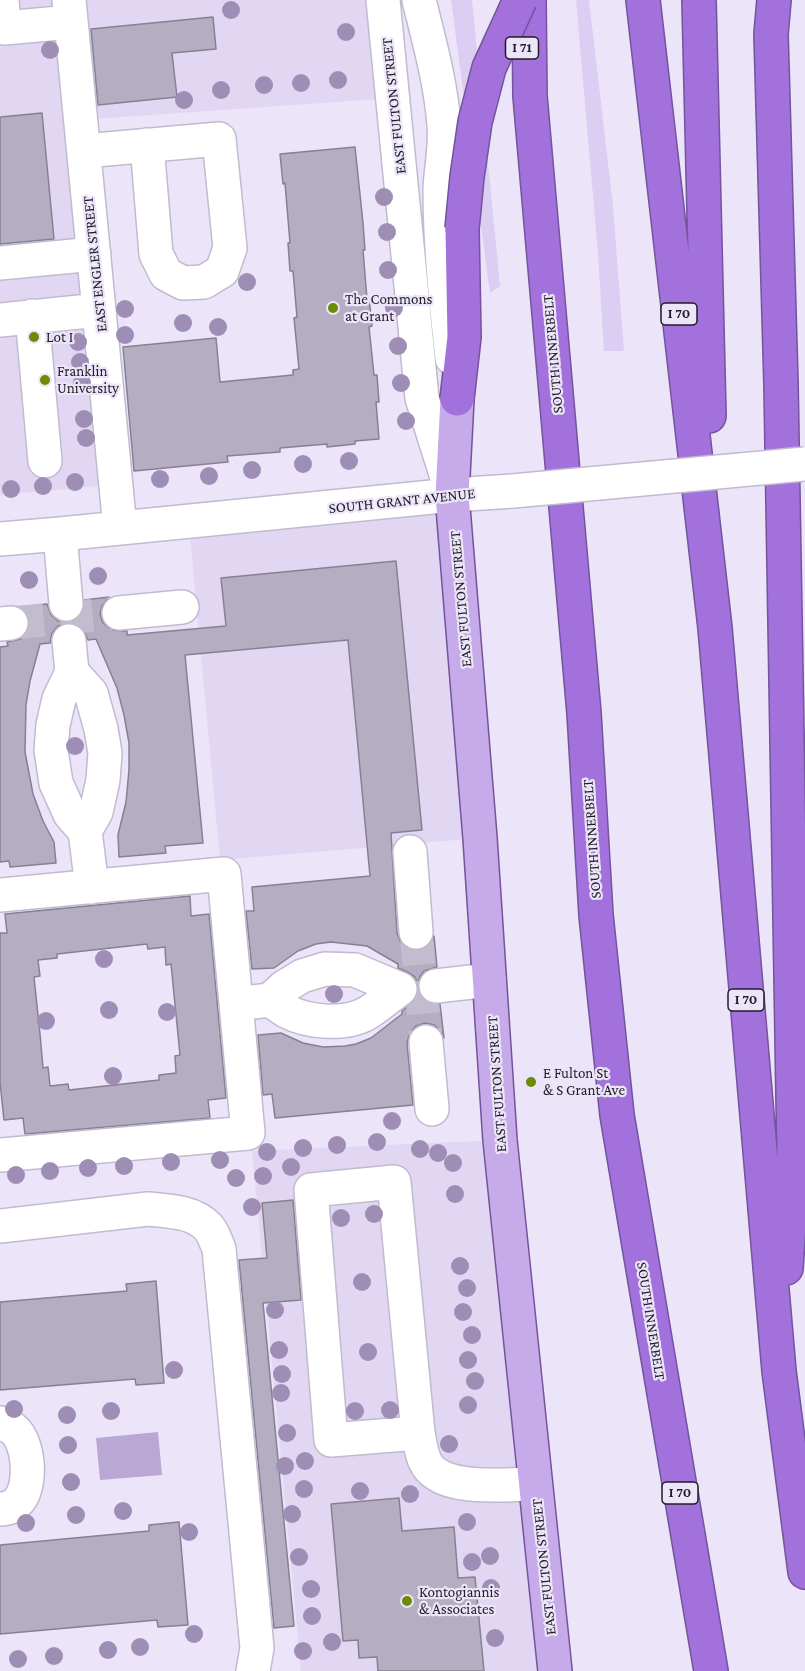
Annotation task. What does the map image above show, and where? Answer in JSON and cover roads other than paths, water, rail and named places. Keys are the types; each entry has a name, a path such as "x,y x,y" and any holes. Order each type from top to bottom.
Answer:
{"highway":[{"name":"I 71","path":"514,0 530,96"},
{"path":"457,399 464,337 462,229 467,177 476,122 489,68 520,0"},
{"name":"SOUTH INNERBELT","path":"529,0 530,96 584,713 596,915 617,1115 711,1671"},
{"name":"I 70","path":"643,0 715,628 779,1371 805,1572"},
{"path":"699,0 715,628"},
{"path":"774,0 771,34 782,395 794,1152 779,1371"}],"main road":[{"name":"EAST FULTON STREET","path":"457,399 452,495 480,838 500,1140 555,1671"}],"street":[{"path":"2,0 4,28 70,11"},
{"name":"EAST FULTON STREET","path":"383,0 422,398 452,495"},
{"name":"EAST FULTON STREET","path":"419,0 436,72 445,127 440,188 441,235 445,301 457,399"},
{"name":"EAST ENGLER STREET","path":"70,11 120,528"},
{"path":"84,150 147,145"},
{"path":"0,263 94,254"},
{"path":"45,461 16,318 99,310"},
{"name":"SOUTH GRANT AVENUE","path":"0,539 452,495 805,464"},
{"path":"60,534 66,604"},
{"path":"119,613 182,607"},
{"path":"85,831 96,812 103,780 105,753 91,693 71,657 53,725 51,750 56,783 70,814 85,831 92,886"},
{"path":"410,852 416,932"},
{"path":"0,895 224,874 248,1133 0,1155"},
{"path":"436,986 489,980"},
{"path":"236,1004 270,1000"},
{"path":"426,1042 432,1109"},
{"path":"418,1433 331,1440 311,1190 394,1182 418,1433 425,1461 434,1474 461,1484 536,1484"},
{"path":"0,1226 148,1209 192,1216 208,1227 219,1249 257,1648 253,1671"},
{"path":"0,1423 13,1429 24,1444 28,1478 20,1499 9,1508 0,1509"}],"tunnel":[{"path":"11,623 119,613"},
{"path":"416,932 426,1042"}],"place":[{"name":"The Commons at Grant","path":"333,308"},
{"name":"Lot I","path":"34,337"},
{"name":"Franklin University","path":"45,380"},
{"name":"E Fulton St & S Grant Ave","path":"531,1082"},
{"name":"Kontogiannis & Associates","path":"407,1601"}]}
